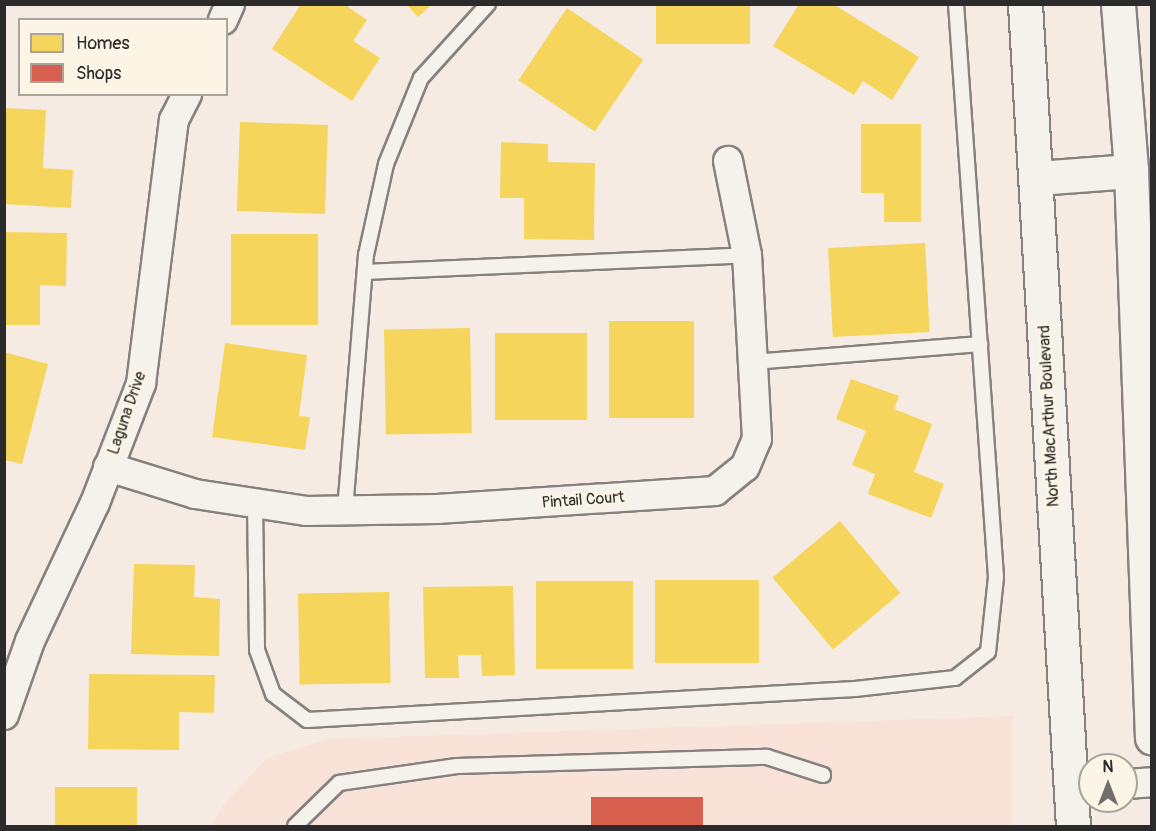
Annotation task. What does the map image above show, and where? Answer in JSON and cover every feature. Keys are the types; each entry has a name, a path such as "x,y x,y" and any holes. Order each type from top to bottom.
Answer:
{"main road":[{"name":"North MacArthur Boulevard","path":"1025,4 1079,753"},
{"path":"1118,4 1131,171 1152,738"},
{"path":"1037,178 1131,171"},
{"name":"North MacArthur Boulevard","path":"1073,826 1078,805"}],"street":[{"path":"224,18 230,4"},
{"name":"Laguna Drive","path":"4,715 30,641 108,467 141,384 174,120 186,96"},
{"name":"Pintail Court","path":"108,467 195,494 255,503 345,510 715,491 745,467 757,439 747,255 728,161"}],"lane":[{"path":"345,510 365,272 386,164 421,78 488,4"},
{"path":"255,503 257,650 273,694 308,720 855,690 955,678 988,652 996,577 956,4"},
{"path":"365,272 747,255"},
{"path":"753,362 980,344"},
{"path":"295,826 339,783 457,766 767,757 823,775"}],"shaded area":[{"path":"1013,716 1013,826 213,826 222,806 268,757 329,739"}],"building: Homes":[{"path":"301,4 344,4 367,20 353,41 380,58 352,101 272,49"},
{"path":"406,4 432,4 418,17"},
{"path":"656,4 750,4 750,44 656,44"},
{"path":"799,4 833,4 919,57 892,100 863,81 854,95 773,46"},
{"path":"567,8 643,59 595,132 518,80"},
{"path":"4,108 46,110 43,168 73,170 71,208 4,204"},
{"path":"240,122 328,125 325,214 237,211"},
{"path":"861,124 921,124 921,222 884,222 884,193 861,193"},
{"path":"501,142 548,144 548,162 595,163 594,240 524,239 524,198 500,198"},
{"path":"4,232 67,233 66,286 40,285 40,325 4,325"},
{"path":"231,234 318,234 318,325 231,325"},
{"path":"925,243 930,332 833,337 828,248"},
{"path":"609,321 694,321 694,418 609,418"},
{"path":"470,328 472,433 386,434 384,330"},
{"path":"495,333 587,333 587,420 495,420"},
{"path":"225,343 307,355 299,416 310,417 305,450 212,437"},
{"path":"4,352 48,364 22,464 4,460"},
{"path":"851,379 899,396 894,409 932,424 914,472 944,484 931,518 868,494 875,474 852,465 866,431 836,419"},
{"path":"840,521 900,593 833,650 773,578"},
{"path":"134,564 195,565 194,597 220,599 219,656 131,654"},
{"path":"655,580 759,580 759,663 655,663"},
{"path":"536,581 633,581 633,669 536,669"},
{"path":"513,586 515,675 482,676 481,655 458,655 459,678 425,678 423,587"},
{"path":"389,592 391,683 300,685 298,594"},
{"path":"89,674 215,675 214,713 179,712 179,750 88,749"},
{"path":"55,787 137,787 137,826 55,826"}],"building: Shops":[{"path":"591,797 703,797 703,826 591,826"}]}
